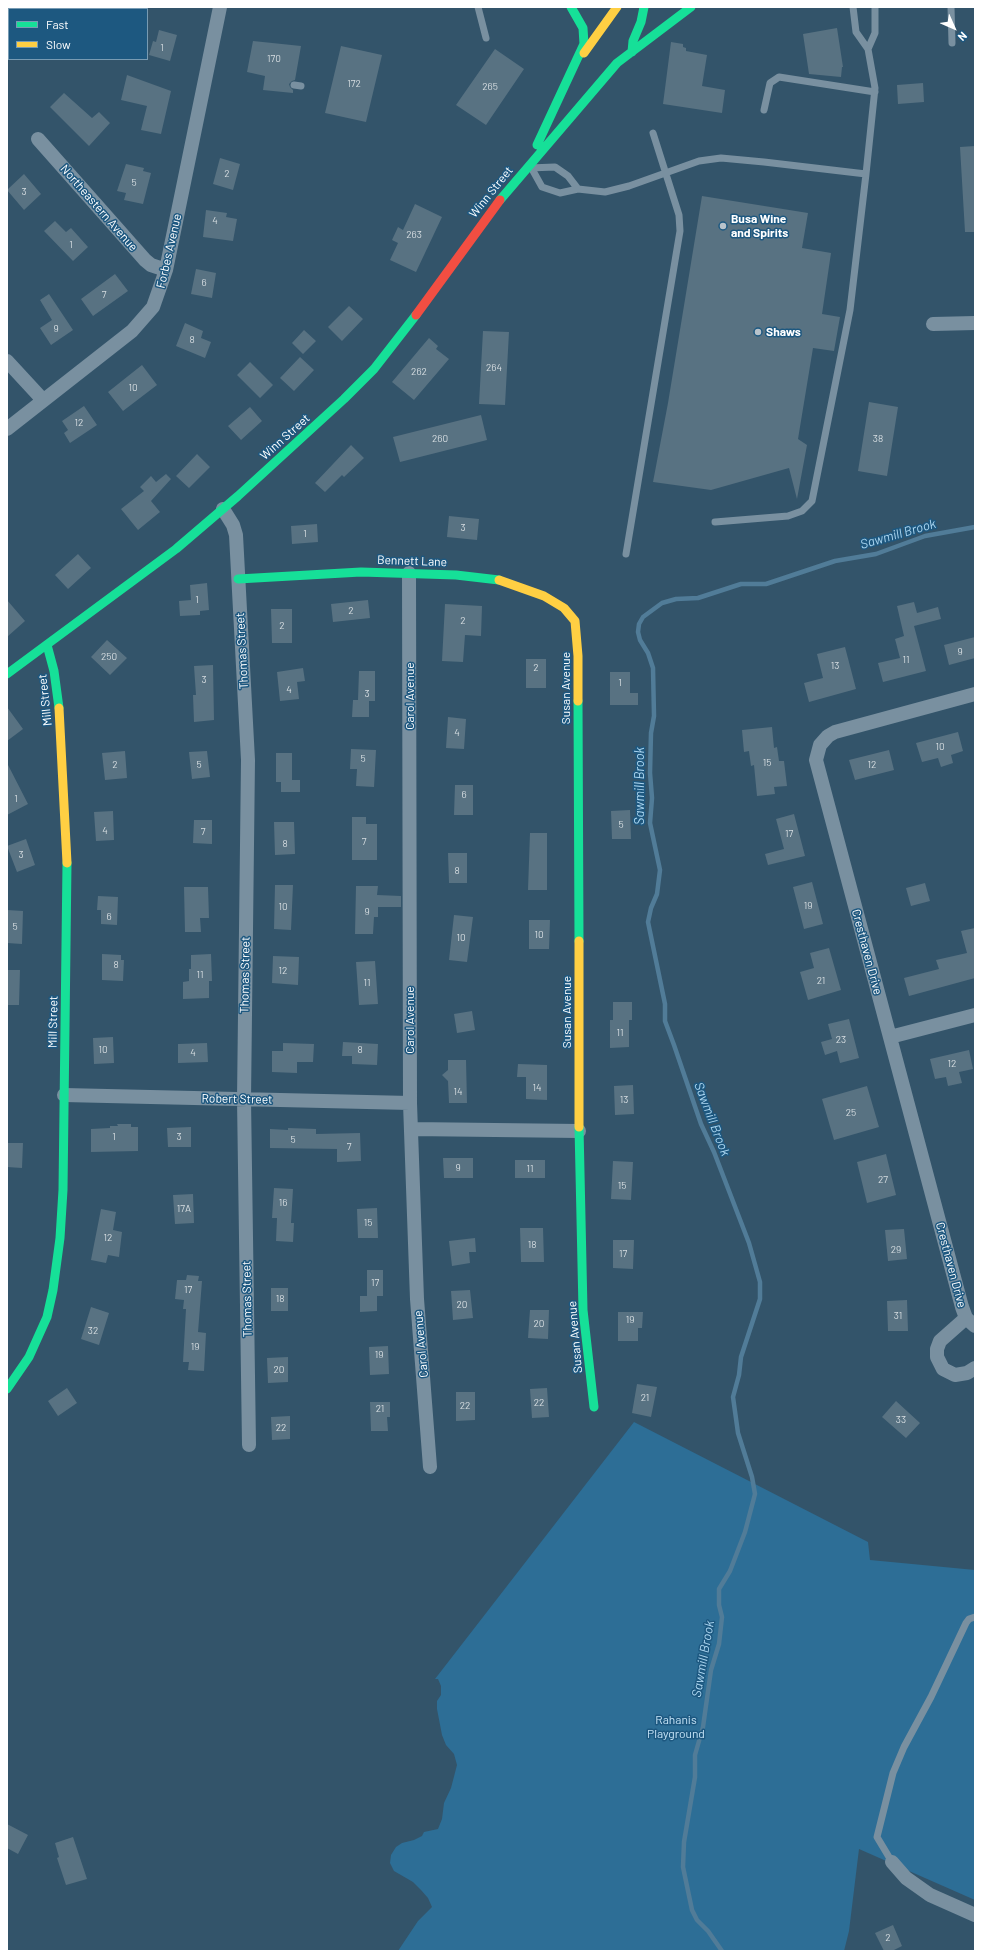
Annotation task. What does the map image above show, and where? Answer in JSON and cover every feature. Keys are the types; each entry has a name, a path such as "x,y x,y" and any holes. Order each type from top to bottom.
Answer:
{"street":[{"name":"Forbes Avenue","path":"7,429 138,326 148,314 157,299 166,270 220,7"},
{"name":"Winn Street","path":"529,168 584,44 585,33 571,7"},
{"name":"Winn Street","path":"578,60 617,7"},
{"path":"632,52 633,40 641,22 644,7"},
{"name":"Winn Street","path":"7,674 150,569 223,508 339,404 378,365 398,340 489,213 529,168 600,81 617,63 691,7"},
{"name":"Northeastern Avenue","path":"38,139 145,260 151,265 166,270"},
{"path":"933,324 975,323"},
{"path":"7,361 43,400"},
{"name":"Thomas Street","path":"223,508 235,531 248,760 244,1099 249,1445"},
{"name":"Bennett Lane","path":"238,579 343,572 456,575 507,582 532,590 552,600 574,618"},
{"name":"Carol Avenue","path":"409,573 410,1103 417,1299 430,1467"},
{"name":"Susan Avenue","path":"574,618 577,629 578,656 580,1131 584,1310 594,1407"},
{"name":"Mill Street","path":"7,1389 18,1374 38,1339 47,1317 53,1290 60,1238 63,1190 68,842 58,702 54,671 47,645"},
{"name":"Cresthaven Drive","path":"975,694 835,732 822,741 817,752 817,768 962,1307 971,1322 940,1340 937,1348 937,1357 943,1369 955,1375 967,1373 975,1368"},
{"path":"890,1037 975,1015"},
{"name":"Robert Street","path":"64,1096 410,1103"},
{"path":"411,1129 580,1131"},
{"path":"892,1862 906,1878 930,1895 975,1915"}],"lane":[{"path":"478,7 486,38"},
{"path":"715,522 788,516 802,511 812,501 850,310 875,92 868,49 856,32 853,7"},
{"path":"868,49 874,33 875,7"},
{"path":"951,7 952,42"},
{"path":"764,110 770,83 779,77 875,92"},
{"path":"626,554 680,231 679,215 653,134"},
{"path":"529,168 542,187 560,193 578,189 605,192 699,161 721,158 866,174"},
{"path":"529,168 555,168 568,176 578,189"},
{"path":"892,1862 878,1837 893,1773 901,1753 931,1697 966,1623 975,1617"}],"green space":[{"name":"Rahanis Playground","path":"634,1422 868,1542 870,1560 975,1570 975,1900 859,1849 849,1931 844,1951 398,1951 418,1921 432,1907 428,1898 413,1882 394,1871 390,1863 391,1855 396,1847 402,1843 422,1836 424,1832 438,1829 442,1819 444,1803 451,1788 457,1765 454,1754 446,1745 442,1735 437,1709 437,1701 441,1695 441,1686 438,1679 435,1679"}],"building":[{"path":"837,28 843,67 841,77 809,74 803,34"},
{"path":"159,30 177,35 170,61 149,55 153,41 156,42"},
{"path":"253,41 301,46 295,80 289,84 293,90 293,93 263,90 265,76 247,72"},
{"path":"671,42 683,44 686,51 707,55 702,86 725,90 722,113 663,104"},
{"path":"341,46 382,55 366,122 325,113"},
{"path":"495,49 524,69 486,125 456,105"},
{"path":"127,75 171,91 161,134 141,130 147,106 121,100"},
{"path":"923,83 924,102 898,104 897,85"},
{"path":"64,93 92,118 99,112 110,123 89,146 50,107"},
{"path":"975,146 975,232 965,232 960,147"},
{"path":"220,158 240,164 233,190 213,184"},
{"path":"126,164 144,168 143,171 151,173 143,204 124,200 126,193 117,191"},
{"path":"24,174 41,194 24,210 7,190"},
{"name":"Shaws","path":"702,196 808,213 802,248 831,253 822,314 840,317 834,351 813,348 798,439 807,445 797,499 789,468 711,490 653,482 668,403"},
{"path":"415,204 442,217 416,272 390,260 398,243 392,240 398,227 403,230"},
{"path":"206,210 227,213 226,217 237,219 233,241 203,237"},
{"path":"55,221 66,232 71,228 88,247 73,261 44,231"},
{"path":"196,269 216,273 212,298 191,294"},
{"path":"115,274 128,291 93,316 81,299"},
{"path":"49,294 73,330 51,345 40,328 52,320 40,300"},
{"path":"349,306 363,319 342,341 328,327"},
{"path":"185,323 203,331 201,338 211,342 205,358 176,346"},
{"path":"304,330 316,341 303,354 292,343"},
{"path":"483,331 509,332 505,405 479,404"},
{"path":"429,338 438,346 436,349 449,359 414,400 392,382"},
{"path":"300,357 314,370 294,391 280,378"},
{"path":"250,362 273,385 260,398 237,375"},
{"path":"142,365 157,385 123,411 108,392"},
{"path":"869,402 898,407 887,476 858,471"},
{"path":"84,406 97,425 70,443 64,433 68,430 62,421"},
{"path":"250,407 262,421 241,440 228,426"},
{"path":"481,415 487,440 400,462 393,437"},
{"path":"351,445 364,458 344,477 342,475 325,492 315,483"},
{"path":"197,454 210,467 189,488 176,476"},
{"path":"166,474 171,479 151,501 160,512 138,530 121,509 144,491 140,487 151,476 156,482"},
{"path":"449,516 479,519 477,540 447,537"},
{"path":"317,524 318,542 292,544 291,526"},
{"path":"78,554 91,568 68,589 55,575"},
{"path":"207,583 209,610 200,611 200,615 180,616 179,601 191,600 190,585"},
{"path":"7,600 25,621 7,637"},
{"path":"368,600 370,618 333,622 331,604"},
{"path":"914,602 917,613 938,607 941,619 914,626 926,671 883,682 878,663 900,658 895,639 904,636 897,606"},
{"path":"445,604 482,606 481,636 465,635 463,662 442,661"},
{"path":"271,609 292,609 292,643 272,643"},
{"path":"975,637 975,658 949,665 944,645"},
{"path":"107,640 127,658 110,675 91,657"},
{"path":"845,647 856,689 809,702 804,683 823,678 817,654"},
{"path":"526,659 546,659 546,688 526,688"},
{"path":"213,665 214,720 194,722 193,695 196,695 194,666"},
{"path":"303,668 305,681 297,682 299,699 280,701 277,672"},
{"path":"359,671 375,671 375,701 369,701 369,717 352,717 353,700 358,700"},
{"path":"610,672 630,672 630,693 638,693 638,705 610,705"},
{"path":"7,707 23,729 7,741"},
{"path":"448,717 466,719 464,749 446,748"},
{"path":"772,727 774,748 777,747 779,761 784,761 787,786 774,787 775,794 757,796 754,765 751,766 749,751 744,752 742,730"},
{"path":"958,732 963,751 951,755 953,763 941,767 938,758 922,762 916,743"},
{"path":"351,749 376,750 374,787 356,786 357,769 350,769"},
{"path":"889,750 894,770 855,780 849,760"},
{"path":"125,751 127,778 105,780 102,753"},
{"path":"207,751 210,777 192,779 189,752"},
{"path":"276,753 292,753 292,780 300,780 300,792 281,792 281,782 276,782"},
{"path":"7,763 28,804 7,815"},
{"path":"455,785 473,785 473,815 454,815"},
{"path":"630,810 631,839 612,839 611,811"},
{"path":"113,811 114,840 96,841 94,812"},
{"path":"794,814 805,856 768,865 765,854 784,849 776,819"},
{"path":"352,817 366,817 366,824 377,824 377,860 352,860"},
{"path":"194,820 212,820 212,844 193,843"},
{"path":"274,822 294,822 295,854 275,855"},
{"path":"530,833 547,833 547,890 528,890"},
{"path":"26,839 35,865 17,872 7,846"},
{"path":"448,853 467,853 467,883 449,883"},
{"path":"812,882 823,924 804,929 793,887"},
{"path":"925,883 930,901 911,906 906,888"},
{"path":"275,885 293,885 291,930 274,929"},
{"path":"356,886 378,886 377,895 401,896 401,907 378,907 378,917 374,917 373,934 355,934"},
{"path":"184,887 208,887 209,918 200,918 201,932 185,932"},
{"path":"98,896 118,897 117,925 101,924 101,910 97,910"},
{"path":"7,910 23,911 22,944 7,943"},
{"path":"454,915 473,917 467,962 449,960"},
{"path":"529,920 550,920 549,949 529,949"},
{"path":"975,928 975,978 909,996 904,978 939,969 936,960 967,953 961,931"},
{"path":"829,948 841,990 808,1000 800,972 814,968 810,953"},
{"path":"102,954 121,955 121,960 124,960 123,981 102,980"},
{"path":"211,954 212,981 209,981 209,998 183,999 183,982 189,981 191,955"},
{"path":"273,956 299,957 298,985 272,983"},
{"path":"375,961 378,1004 359,1005 356,962"},
{"path":"7,970 20,970 19,1005 7,1005"},
{"path":"613,1002 632,1002 632,1020 629,1020 629,1047 610,1048 610,1020 613,1020"},
{"path":"472,1011 475,1030 457,1033 454,1014"},
{"path":"849,1019 859,1058 840,1063 837,1051 825,1055 821,1042 832,1039 828,1024"},
{"path":"113,1037 114,1063 94,1064 93,1038"},
{"path":"343,1042 378,1044 377,1065 352,1064 352,1056 342,1056"},
{"path":"207,1043 208,1062 178,1063 178,1044"},
{"path":"283,1043 314,1044 313,1062 297,1062 297,1073 272,1072 272,1051 283,1051"},
{"path":"969,1050 973,1069 959,1072 962,1083 948,1086 946,1077 935,1079 930,1059"},
{"path":"448,1060 466,1060 467,1103 449,1103 448,1081 442,1075 448,1070"},
{"path":"518,1064 547,1065 547,1100 526,1099 526,1077 517,1077"},
{"path":"633,1085 634,1114 615,1115 614,1086"},
{"path":"867,1086 879,1127 834,1140 822,1099"},
{"path":"117,1124 131,1124 131,1127 138,1127 138,1151 91,1152 91,1129 110,1128 110,1126 118,1126"},
{"path":"191,1127 191,1147 168,1147 167,1128"},
{"path":"288,1128 316,1129 316,1134 360,1133 361,1161 337,1162 337,1149 270,1148 270,1129 288,1130"},
{"path":"7,1143 23,1143 22,1168 7,1167"},
{"path":"886,1154 896,1195 867,1203 857,1162"},
{"path":"443,1158 473,1158 473,1178 444,1178"},
{"path":"515,1160 545,1160 545,1178 515,1178"},
{"path":"613,1161 633,1162 631,1200 611,1199"},
{"path":"274,1188 293,1189 291,1223 294,1223 293,1242 276,1241 277,1218 272,1218"},
{"path":"193,1194 194,1223 175,1224 173,1195"},
{"path":"377,1208 378,1238 358,1238 357,1209"},
{"path":"101,1209 116,1212 113,1230 122,1232 119,1257 108,1255 106,1263 91,1260"},
{"path":"520,1228 543,1228 544,1262 521,1262"},
{"path":"904,1229 907,1259 888,1261 885,1230"},
{"path":"475,1238 476,1252 469,1252 470,1263 452,1266 449,1241"},
{"path":"613,1240 634,1240 633,1269 613,1268"},
{"path":"367,1270 383,1270 383,1296 377,1296 377,1311 360,1312 360,1296 367,1296"},
{"path":"187,1275 199,1276 198,1281 202,1281 198,1332 206,1333 204,1371 188,1370 189,1362 183,1362 186,1309 183,1309 184,1300 175,1299 177,1280 186,1280"},
{"path":"271,1288 288,1288 288,1311 271,1311"},
{"path":"470,1290 473,1318 453,1320 451,1291"},
{"path":"907,1300 908,1331 888,1331 887,1301"},
{"path":"91,1307 109,1313 99,1345 81,1339"},
{"path":"530,1310 549,1310 548,1339 528,1338"},
{"path":"618,1312 643,1312 642,1328 638,1328 638,1341 618,1341"},
{"path":"388,1346 389,1374 370,1375 369,1347"},
{"path":"288,1357 288,1382 268,1383 267,1358"},
{"path":"637,1384 657,1387 651,1417 632,1413"},
{"path":"67,1388 77,1403 58,1416 48,1401"},
{"path":"547,1388 549,1417 532,1418 530,1389"},
{"path":"456,1392 475,1392 475,1420 456,1421"},
{"path":"896,1401 920,1423 906,1438 882,1417"},
{"path":"370,1402 390,1402 390,1417 387,1417 388,1431 371,1431"},
{"path":"290,1416 290,1439 272,1440 271,1417"},
{"path":"7,1824 28,1835 18,1854 7,1848"},
{"path":"73,1837 87,1879 66,1885 57,1858 59,1857 55,1843"},
{"path":"893,1925 902,1946 892,1951 884,1951 875,1933"}],"waterway":[{"name":"Sawmill Brook","path":"722,1951 708,1931 697,1920 692,1910 683,1867 684,1842 695,1777 695,1755 703,1727 711,1670 719,1644 722,1617 719,1605 719,1589 730,1571 745,1532 755,1494 752,1477 738,1433 733,1397 739,1375 741,1357 760,1299 760,1282 749,1243 714,1152 701,1124 665,1021 665,1004 648,922 651,908 657,894 660,870 650,823 652,798 650,773 651,733 654,716 653,668 648,653 640,640 638,632 639,624 643,617 662,603 676,599 698,598 741,584 766,584 835,561 876,554 925,536 975,527"}],"traffic: fast":[{"path":"537,145 584,44 583,28 571,7"},
{"path":"632,52 633,41 641,22 644,7"},
{"path":"500,200 617,63 691,7"},
{"path":"7,674 176,549 238,496 344,399 374,369 416,315"},
{"path":"238,579 361,572 456,575 499,580"},
{"path":"47,645 54,671 59,708"},
{"path":"578,701 579,941"},
{"path":"7,1389 29,1357 47,1317 53,1290 60,1238 63,1190 67,863"},
{"path":"579,1127 583,1310 594,1407"}],"traffic: slow":[{"path":"584,53 617,7"},
{"path":"499,580 544,596 564,608 575,621 578,656 578,701"},
{"path":"59,708 67,863"},
{"path":"579,941 579,1127"}],"traffic: jam":[{"path":"416,315 500,200"}],"place":[{"name":"Busa Wine and Spirits","path":"723,226"},
{"name":"Shaws","path":"758,332"}]}
